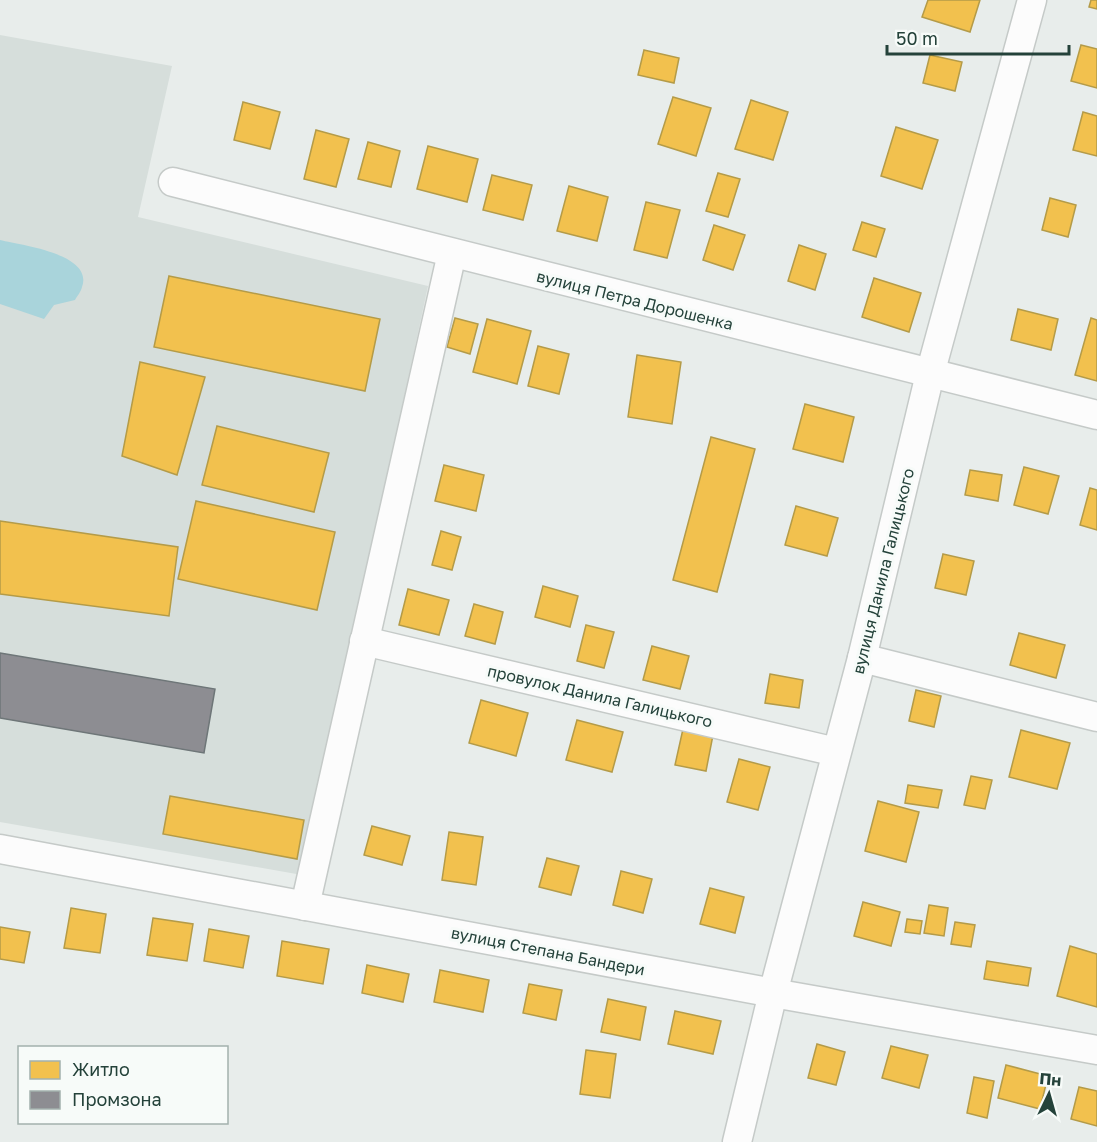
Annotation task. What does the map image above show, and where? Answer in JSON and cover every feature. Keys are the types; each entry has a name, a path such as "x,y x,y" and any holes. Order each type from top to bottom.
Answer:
{"street":[{"name":"вулиця Данила Галицького","path":"736,1142 862,658 930,374 1032,0"},
{"name":"вулиця Петра Дорошенка","path":"173,182 1097,416"},
{"path":"305,906 452,253"},
{"name":"провулок Данила Галицького","path":"364,641 836,752"},
{"path":"862,658 1097,717"},
{"name":"вулиця Степана Бандери","path":"0,849 773,993 1097,1050"}],"shaded area":[{"path":"0,35 172,66 138,217 428,286 302,875 0,822"}],"water":[{"path":"0,240 53,253 77,266 83,276 81,289 75,300 54,305 44,319 0,304"}],"building: Житло":[{"path":"928,0 980,0 970,32 922,17"},
{"path":"1091,0 1097,0 1097,9 1089,7"},
{"path":"1081,45 1097,49 1097,88 1071,81"},
{"path":"644,50 679,58 674,83 638,75"},
{"path":"930,55 962,62 955,91 923,83"},
{"path":"673,97 711,108 696,156 658,144"},
{"path":"751,100 788,112 773,160 735,149"},
{"path":"243,102 280,112 270,149 234,140"},
{"path":"1083,112 1097,116 1097,156 1073,150"},
{"path":"896,127 938,140 922,189 881,176"},
{"path":"316,130 349,139 336,187 304,179"},
{"path":"368,142 400,151 391,187 358,179"},
{"path":"428,146 478,159 467,202 417,189"},
{"path":"718,173 740,179 728,217 706,211"},
{"path":"492,175 532,185 523,220 483,210"},
{"path":"569,186 608,197 597,241 557,231"},
{"path":"1050,198 1076,205 1068,237 1042,230"},
{"path":"646,202 680,210 667,258 634,250"},
{"path":"862,222 885,229 876,257 853,250"},
{"path":"714,225 745,235 733,270 703,260"},
{"path":"799,245 826,254 815,290 788,281"},
{"path":"169,276 380,319 365,391 154,347"},
{"path":"874,278 921,293 909,332 862,317"},
{"path":"1018,309 1058,319 1051,350 1011,340"},
{"path":"455,318 478,324 470,354 447,347"},
{"path":"1091,318 1097,320 1097,381 1075,375"},
{"path":"487,319 531,331 517,384 473,372"},
{"path":"538,346 569,354 559,394 528,386"},
{"path":"637,355 681,362 672,424 628,417"},
{"path":"140,362 205,377 177,475 122,456"},
{"path":"805,404 854,417 843,462 793,449"},
{"path":"217,426 329,453 314,512 202,485"},
{"path":"711,437 755,449 717,592 673,580"},
{"path":"444,465 484,475 476,511 435,501"},
{"path":"1024,467 1059,476 1048,514 1014,505"},
{"path":"970,470 1002,475 998,501 965,495"},
{"path":"1090,488 1097,490 1097,530 1080,525"},
{"path":"196,501 335,532 317,610 178,579"},
{"path":"796,506 838,518 827,556 785,545"},
{"path":"0,521 178,547 169,616 0,594"},
{"path":"441,531 461,537 452,570 432,565"},
{"path":"943,554 974,561 966,595 935,588"},
{"path":"543,586 578,596 570,627 535,617"},
{"path":"408,589 449,600 439,635 399,625"},
{"path":"474,604 503,612 495,644 465,636"},
{"path":"586,625 614,632 604,668 577,661"},
{"path":"1019,633 1065,645 1056,678 1010,665"},
{"path":"652,646 689,656 680,689 643,680"},
{"path":"770,674 803,680 799,708 765,703"},
{"path":"916,690 941,696 934,727 909,721"},
{"path":"481,700 528,713 516,756 469,743"},
{"path":"577,720 623,732 612,772 566,760"},
{"path":"683,729 713,735 706,771 675,765"},
{"path":"1021,730 1070,743 1057,789 1009,777"},
{"path":"739,759 770,767 758,810 727,802"},
{"path":"971,776 992,780 985,809 964,805"},
{"path":"908,785 942,790 938,808 905,803"},
{"path":"170,796 304,820 297,859 163,834"},
{"path":"878,801 919,812 906,862 865,851"},
{"path":"372,826 410,836 402,865 364,855"},
{"path":"449,832 483,837 476,885 442,880"},
{"path":"547,858 579,866 571,895 539,887"},
{"path":"621,871 652,879 643,913 613,905"},
{"path":"710,888 744,897 735,933 700,924"},
{"path":"863,902 900,912 891,946 854,936"},
{"path":"929,905 948,908 944,936 924,933"},
{"path":"71,908 106,914 100,953 64,948"},
{"path":"153,918 193,924 187,961 147,955"},
{"path":"907,919 922,921 920,934 905,932"},
{"path":"955,922 975,925 971,947 951,944"},
{"path":"0,927 30,932 24,963 0,959"},
{"path":"209,929 249,936 243,968 204,961"},
{"path":"282,941 329,949 323,984 277,976"},
{"path":"1070,946 1097,954 1097,1007 1057,996"},
{"path":"987,961 1031,968 1028,986 984,979"},
{"path":"367,965 409,974 403,1002 362,993"},
{"path":"440,970 489,980 483,1012 434,1002"},
{"path":"529,984 562,990 556,1020 523,1013"},
{"path":"608,999 646,1007 640,1040 601,1032"},
{"path":"675,1011 721,1021 713,1054 668,1044"},
{"path":"817,1044 845,1052 836,1085 808,1078"},
{"path":"891,1046 928,1055 919,1088 882,1078"},
{"path":"586,1050 616,1054 610,1098 580,1094"},
{"path":"1006,1065 1048,1076 1040,1109 998,1098"},
{"path":"974,1077 994,1081 987,1118 967,1113"},
{"path":"1079,1087 1097,1091 1097,1126 1071,1119"}],"building: Промзона":[{"path":"0,653 215,689 204,753 0,718"}]}
